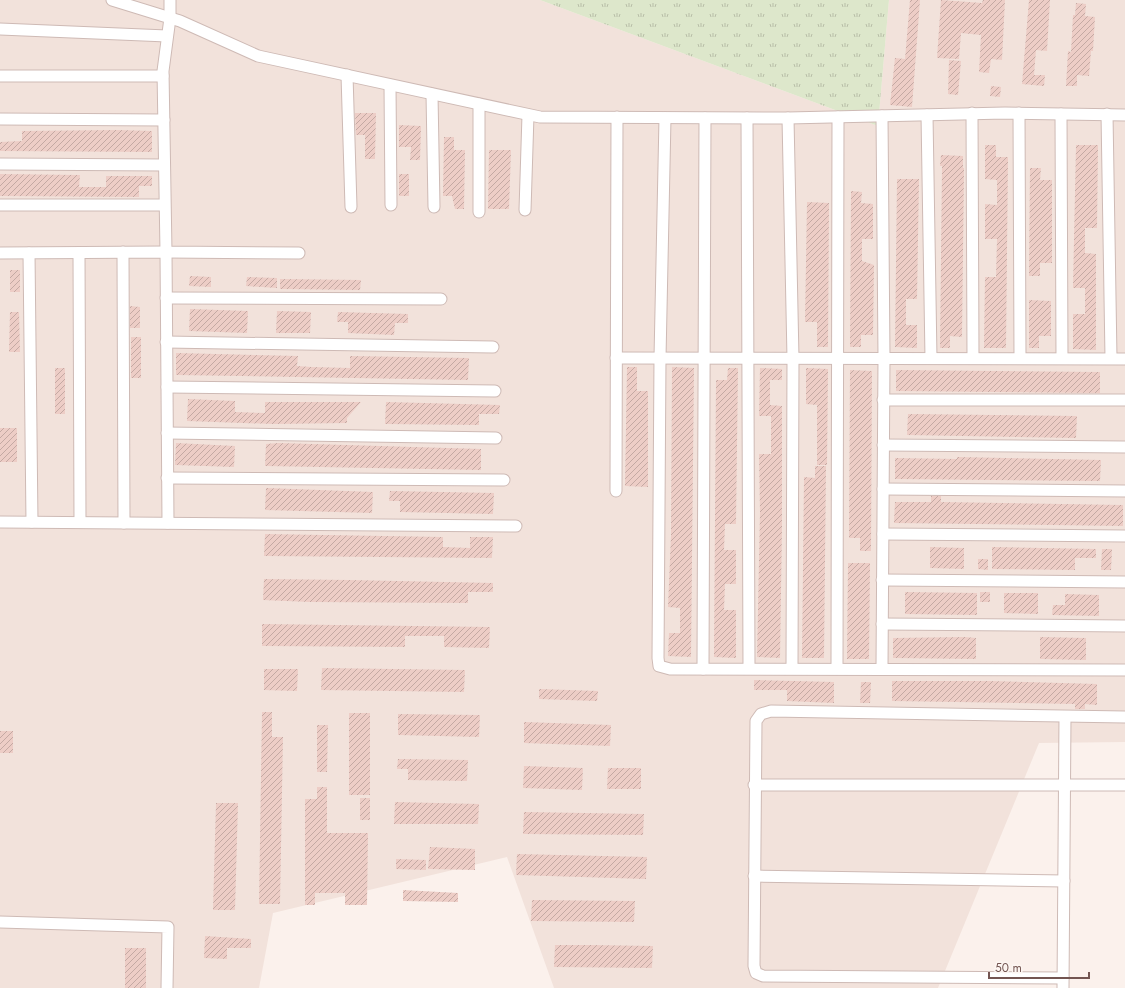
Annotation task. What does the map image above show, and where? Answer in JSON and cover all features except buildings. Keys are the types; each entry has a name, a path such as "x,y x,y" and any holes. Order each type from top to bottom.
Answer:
{"street":[{"path":"112,0 125,2 170,18 258,56 540,117 788,118 972,113 1125,115"},
{"path":"168,523 163,76 170,18 170,0"},
{"path":"0,29 167,36"},
{"path":"347,75 351,208"},
{"path":"0,76 163,76"},
{"path":"390,85 391,205"},
{"path":"432,94 434,207"},
{"path":"479,104 479,212"},
{"path":"972,113 973,358"},
{"path":"1019,113 1020,358"},
{"path":"1061,114 1062,358"},
{"path":"1107,114 1111,358"},
{"path":"525,210 528,115"},
{"path":"927,115 931,358"},
{"path":"882,116 884,358 882,669"},
{"path":"616,491 617,117"},
{"path":"837,668 838,117"},
{"path":"0,118 164,120"},
{"path":"666,118 660,358 659,666 670,669 837,668 1125,670"},
{"path":"703,668 705,118"},
{"path":"747,118 749,668"},
{"path":"788,118 793,358 792,668"},
{"path":"0,164 164,165"},
{"path":"0,205 164,205"},
{"path":"123,252 124,523"},
{"path":"0,254 123,252 299,253"},
{"path":"29,253 32,522"},
{"path":"79,253 80,522"},
{"path":"166,298 441,299"},
{"path":"166,342 494,347"},
{"path":"616,358 1125,358"},
{"path":"167,387 495,391"},
{"path":"883,400 1125,400"},
{"path":"167,432 496,438"},
{"path":"883,445 1125,447"},
{"path":"167,478 504,480"},
{"path":"883,489 1125,491"},
{"path":"0,522 516,526"},
{"path":"883,534 1125,536"},
{"path":"882,580 1125,582"},
{"path":"882,624 1125,626"},
{"path":"1065,717 1063,983 763,976 756,973 754,966 754,785 756,721 761,714 771,711 1125,717"},
{"path":"754,785 1125,785"},
{"path":"754,876 1064,881"},
{"path":"0,922 168,927 167,988"}],"shaded area":[{"path":"0,0 540,0 878,126 889,0 1125,0 1125,742 1039,743 938,988 554,988 507,857 273,913 259,988 0,988"}],"green space":[{"path":"540,0 889,0 878,126"}]}
